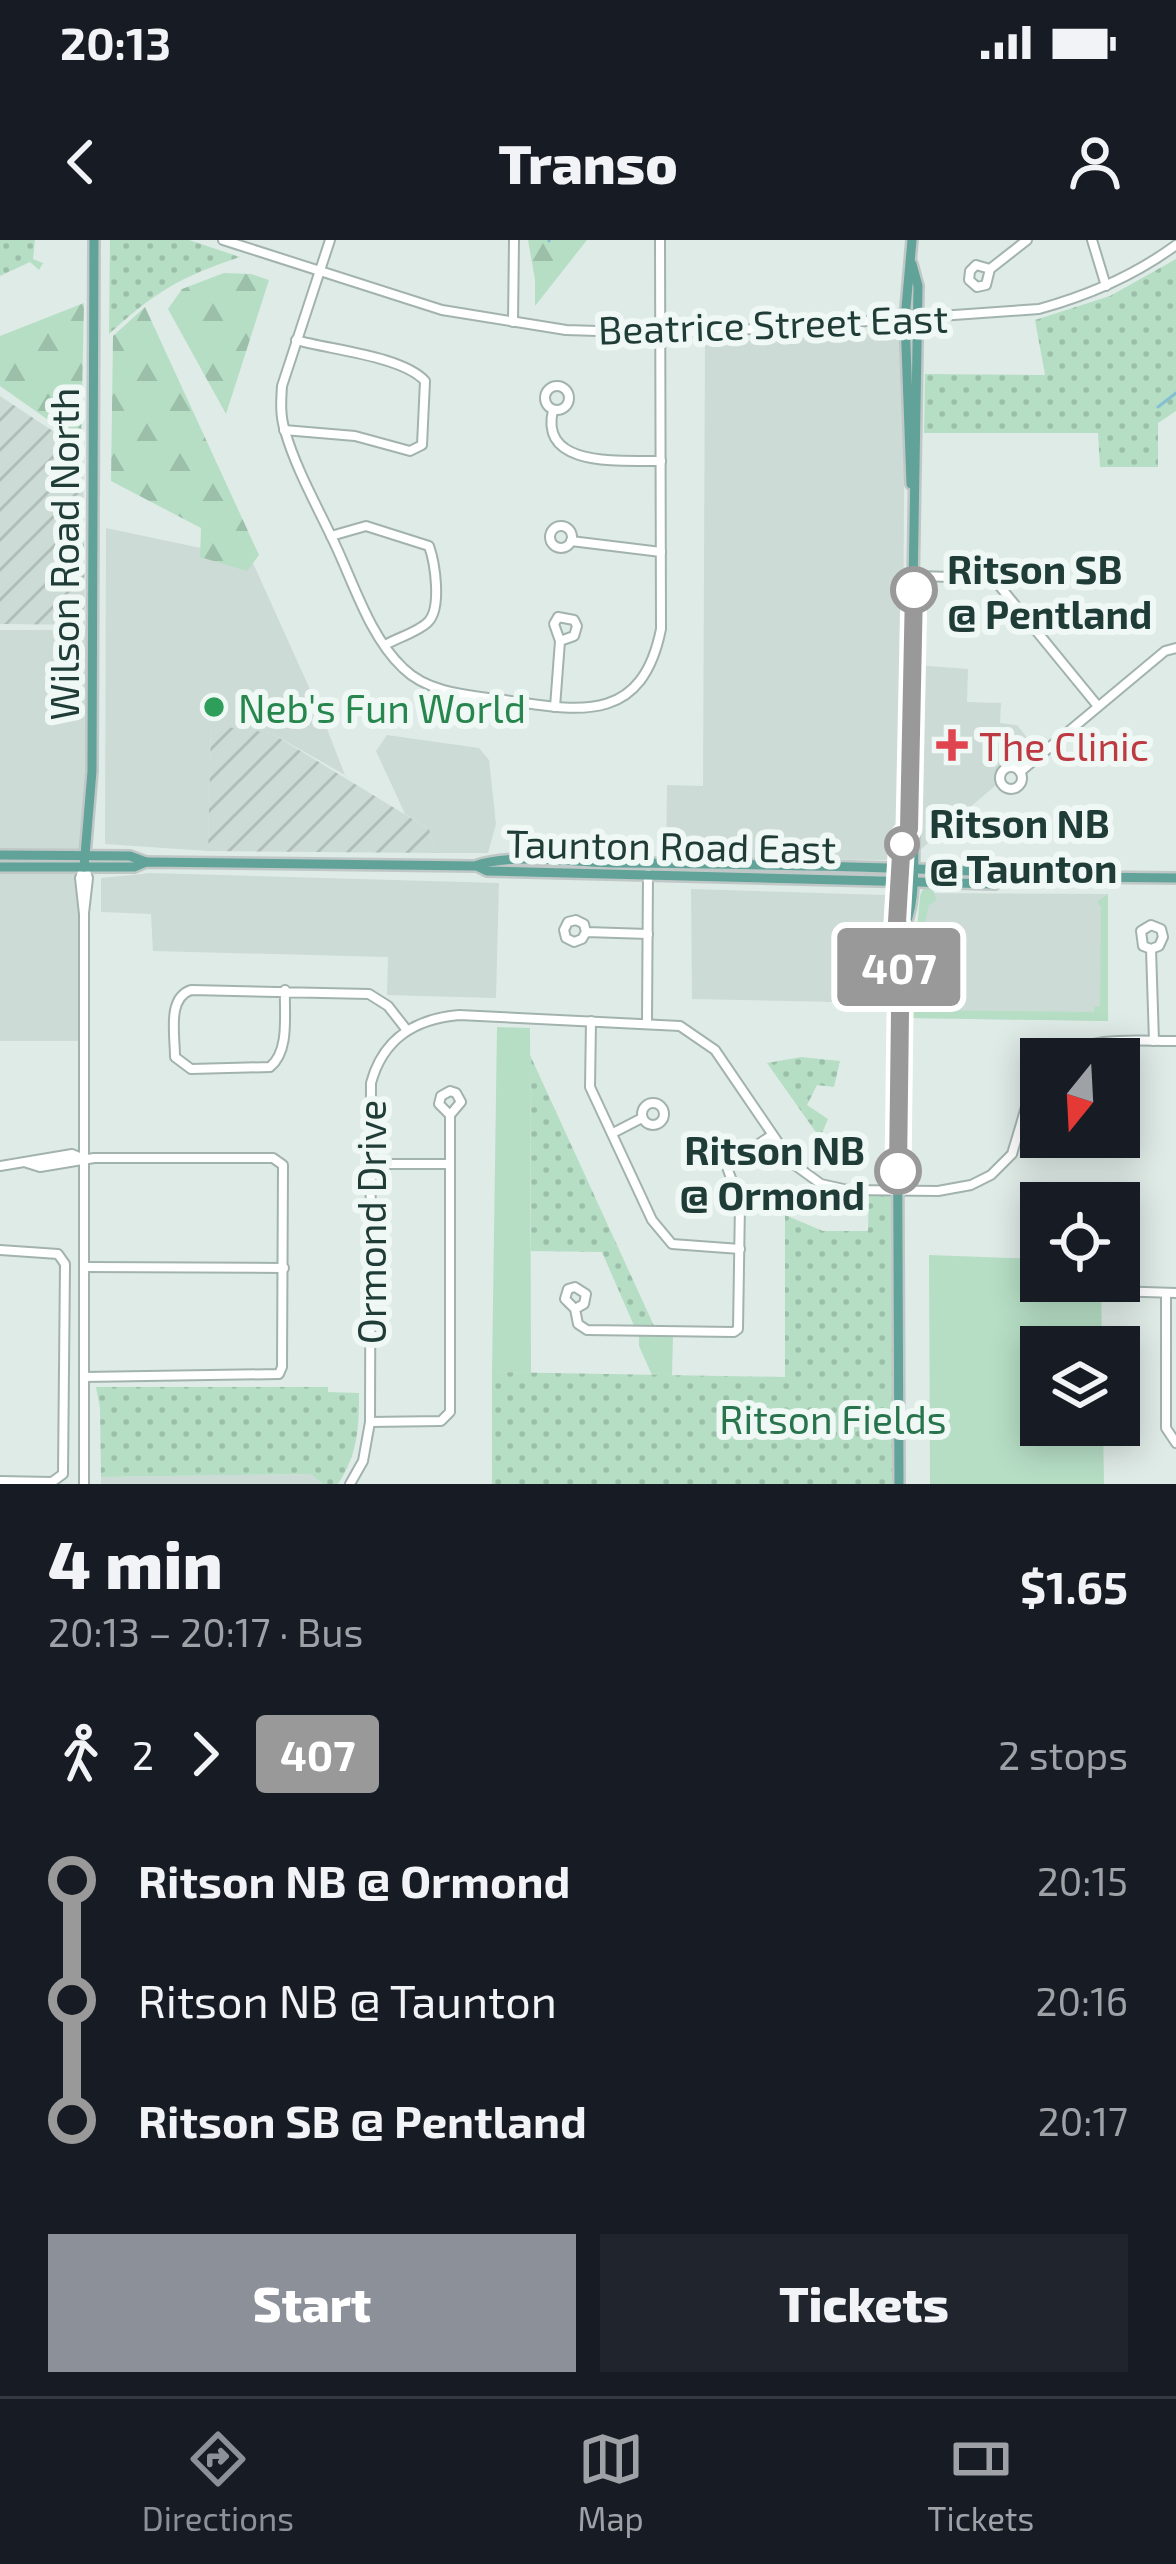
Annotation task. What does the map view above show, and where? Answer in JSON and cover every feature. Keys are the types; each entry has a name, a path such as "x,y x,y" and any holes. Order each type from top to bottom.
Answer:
{"main road":[{"name":"Wilson Road North","path":"85,861 92,771 94,240"},
{"path":"899,1484 897,1000 901,933 897,922 902,838 909,829 914,576 908,465 912,240"},
{"path":"909,829 914,834 912,868"},
{"name":"Taunton Road East","path":"0,855 85,861"},
{"name":"Taunton Road East","path":"0,867 130,856 146,862 903,876 995,884 1005,876"},
{"name":"Taunton Road East","path":"903,876 912,868 1005,876 1176,878"}],"street":[{"name":"Beatrice Street East","path":"223,240 442,310 566,330 661,333 1039,309 1106,286 1176,244"},
{"path":"330,240 282,386 284,430 309,493 385,645 403,669 430,686 584,711 607,706 638,685 657,649 661,628 660,240"},
{"path":"513,323 514,240"},
{"path":"990,269 1027,240"},
{"path":"1092,240 1106,286"},
{"path":"284,430 355,436 410,451 422,445 424,431 424,381 415,370 296,340"},
{"path":"554,410 549,428 566,452 610,460 661,461"},
{"path":"331,536 366,526 429,547 434,560 434,610 428,622 385,645"},
{"path":"572,541 661,552"},
{"path":"914,576 993,578 1097,705"},
{"path":"555,707 560,641"},
{"path":"1020,772 1097,705 1165,651 1176,648"},
{"name":"Wilson Road North","path":"84,1484 85,861"},
{"path":"647,1022 648,870"},
{"path":"586,932 648,934"},
{"path":"1151,949 1154,1041"},
{"path":"285,990 283,1047 279,1060 270,1067 191,1069 175,1057 176,1002 191,989 285,990 369,994 388,1006 406,1029 431,1018 459,1015 680,1026 716,1050 792,1163 820,1184 848,1190 938,1191 971,1185 1003,1167 1020,1127"},
{"path":"592,1021 590,1087 652,1220 664,1238 682,1246 740,1249"},
{"name":"Ormond Drive","path":"350,1484 362,1460 370,1422 370,1083 376,1064 406,1029"},
{"path":"1140,1041 1176,1041"},
{"path":"370,1422 441,1421 450,1412 450,1115"},
{"path":"613,1133 642,1118"},
{"path":"575,1309 578,1324 594,1331 734,1332 740,1324 740,1203 729,1165 772,1135"},
{"path":"0,1166 72,1154 84,1159 281,1161 284,1268 279,1374 85,1377"},
{"path":"369,1164 449,1163"},
{"path":"0,1250 49,1251 63,1258 65,1309 63,1474 52,1482 0,1481"},
{"path":"84,1267 284,1268"},
{"path":"1140,1292 1171,1293 1166,1427 1176,1444"}],"shaded area":[{"path":"905,332 903,664 968,669 967,702 1001,703 1000,723 1017,725 1037,750 913,856 888,860 666,858 667,785 703,786 705,343"},
{"path":"0,396 83,451 85,625 0,624"},
{"path":"106,528 201,548 248,552 345,775 271,733 211,726 208,851 105,844"},
{"path":"0,630 93,630 92,771 80,878 85,1041 0,1041"},
{"path":"211,725 271,733 429,829 436,853 208,851"},
{"path":"387,735 479,748 489,760 496,824 488,853 436,853 429,829 405,814 376,751"},
{"path":"151,873 499,883 496,998 387,995 388,957 153,951 151,914 101,912 101,878"},
{"path":"691,889 886,895 886,1003 692,999"},
{"path":"921,893 1108,894 1108,1021 911,1018"},
{"path":"312,1474 323,1484 101,1484 101,1477"}],"green space":[{"path":"0,240 35,240 33,259 43,263 39,270 30,262 0,276"},
{"path":"110,240 189,240 240,257 169,287 109,334"},
{"path":"528,240 587,240 535,306 535,280"},
{"path":"1176,259 1176,411 1158,423 1158,467 1100,467 1098,433 924,433 925,374 1045,375 1035,320 1110,296"},
{"path":"224,273 269,280 226,414 168,309 182,289"},
{"path":"84,303 81,443 0,386 0,336"},
{"path":"145,307 259,555 247,571 200,557 201,528 111,481 113,336"},
{"path":"932,888 937,900 929,905 915,951 920,896 923,889"},
{"path":"1108,894 1108,1021 911,1018 911,1005 916,1004 917,1010 1094,1012 1100,1006 1101,907 1097,902"},
{"path":"497,1027 530,1028 531,1373 492,1372"},
{"path":"530,1055 655,1328 635,1328 602,1252 531,1251"},
{"path":"801,1057 840,1061 834,1087 817,1085 807,1105 828,1119 820,1138 767,1063"},
{"name":"Ritson Fields","path":"869,1191 898,1191 897,1484 492,1484 492,1372 785,1377 785,1215 823,1231 868,1231"},
{"path":"929,1255 1020,1258 1020,1302 1101,1302 1102,1326 1020,1326 1020,1446 1103,1446 1104,1484 930,1484"},
{"path":"639,1336 673,1337 672,1375 652,1375"},
{"path":"96,1387 328,1387 328,1392 359,1393 356,1440 338,1484 323,1484 311,1474 101,1477"}],"waterway":[{"path":"1158,407 1176,393"}],"bus line":[{"name":"407","path":"898,1171 901,933 897,922 902,838 909,829 914,590"}],"place":[{"name":"Ritson SB @ Pentland","path":"914,590"},
{"name":"Neb's Fun World","path":"214,707"},
{"name":"The Clinic","path":"952,745"},
{"name":"Ritson NB @ Taunton","path":"902,844"},
{"name":"Ritson NB @ Ormond","path":"898,1171"}]}
